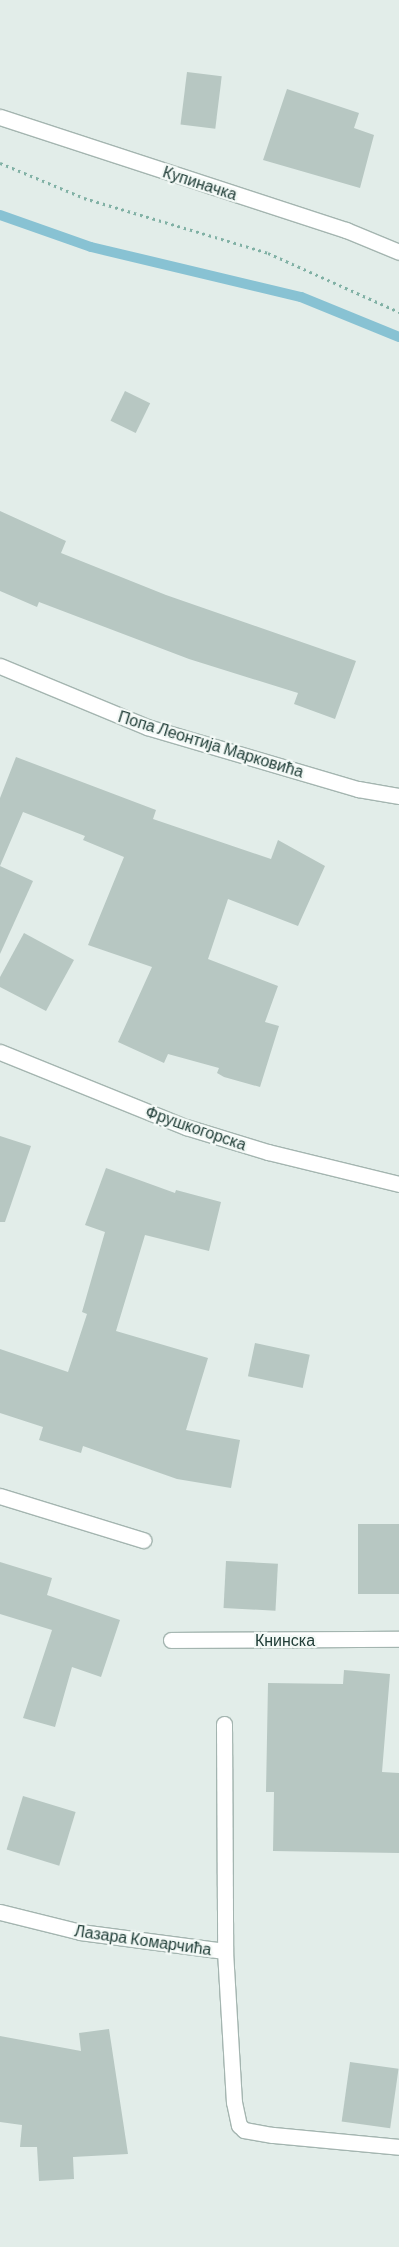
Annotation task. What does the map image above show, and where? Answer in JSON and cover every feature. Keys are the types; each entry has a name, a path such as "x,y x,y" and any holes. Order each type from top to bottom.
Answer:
{"street":[{"name":"Купиначка","path":"0,117 346,230 399,252"},
{"name":"Попа Леонтија Марковића","path":"0,666 147,727 358,789 399,796"},
{"name":"Фрушкогорска","path":"0,1052 186,1127 268,1152 399,1184"},
{"path":"0,1496 143,1540"},
{"name":"Книнска","path":"171,1640 399,1640"},
{"path":"224,1724 225,1951"},
{"name":"Лазара Комарчића","path":"0,1912 80,1932 225,1951 235,2118 244,2130 311,2140 399,2147"}],"path":[{"path":"0,163 84,198 268,253 399,312"}],"building":[{"path":"187,72 222,76 215,129 181,125"},
{"path":"287,89 359,113 354,128 374,135 360,188 263,160"},
{"path":"125,391 150,403 136,433 111,421"},
{"path":"0,511 66,541 61,553 166,595 356,661 335,719 294,704 298,693 189,659 39,602 37,607 0,591"},
{"path":"16,757 156,810 153,819 271,859 278,840 325,866 298,926 228,899 208,959 278,986 265,1022 279,1026 260,1087 224,1077 217,1073 219,1068 168,1054 164,1063 118,1042 152,967 88,945 124,857 83,840 85,836 23,812 0,866 0,798"},
{"path":"0,866 33,881 0,954"},
{"path":"24,933 74,960 46,1011 0,987 0,977"},
{"path":"0,1136 31,1146 5,1222 0,1222"},
{"path":"106,1168 175,1193 176,1190 221,1202 209,1251 145,1235 116,1331 208,1358 186,1430 240,1440 231,1488 177,1479 83,1446 81,1453 39,1440 43,1427 0,1413 0,1349 68,1372 87,1314 82,1312 105,1232 85,1225"},
{"path":"255,1343 310,1355 303,1388 248,1376"},
{"path":"358,1524 399,1524 399,1594 358,1594"},
{"path":"226,1561 278,1564 275,1611 224,1608"},
{"path":"0,1562 52,1578 47,1595 120,1620 101,1677 72,1667 55,1727 23,1718 52,1630 0,1614"},
{"path":"344,1670 390,1674 382,1772 399,1773 399,1853 273,1851 274,1792 266,1792 268,1683 343,1684"},
{"path":"23,1796 76,1812 59,1866 7,1850"},
{"path":"109,2029 128,2154 73,2157 74,2179 39,2181 37,2147 20,2147 22,2125 0,2122 0,2036 81,2051 79,2033"},
{"path":"350,2062 399,2069 390,2128 342,2121"}],"waterway":[{"path":"0,215 91,247 301,297 399,337"}]}
